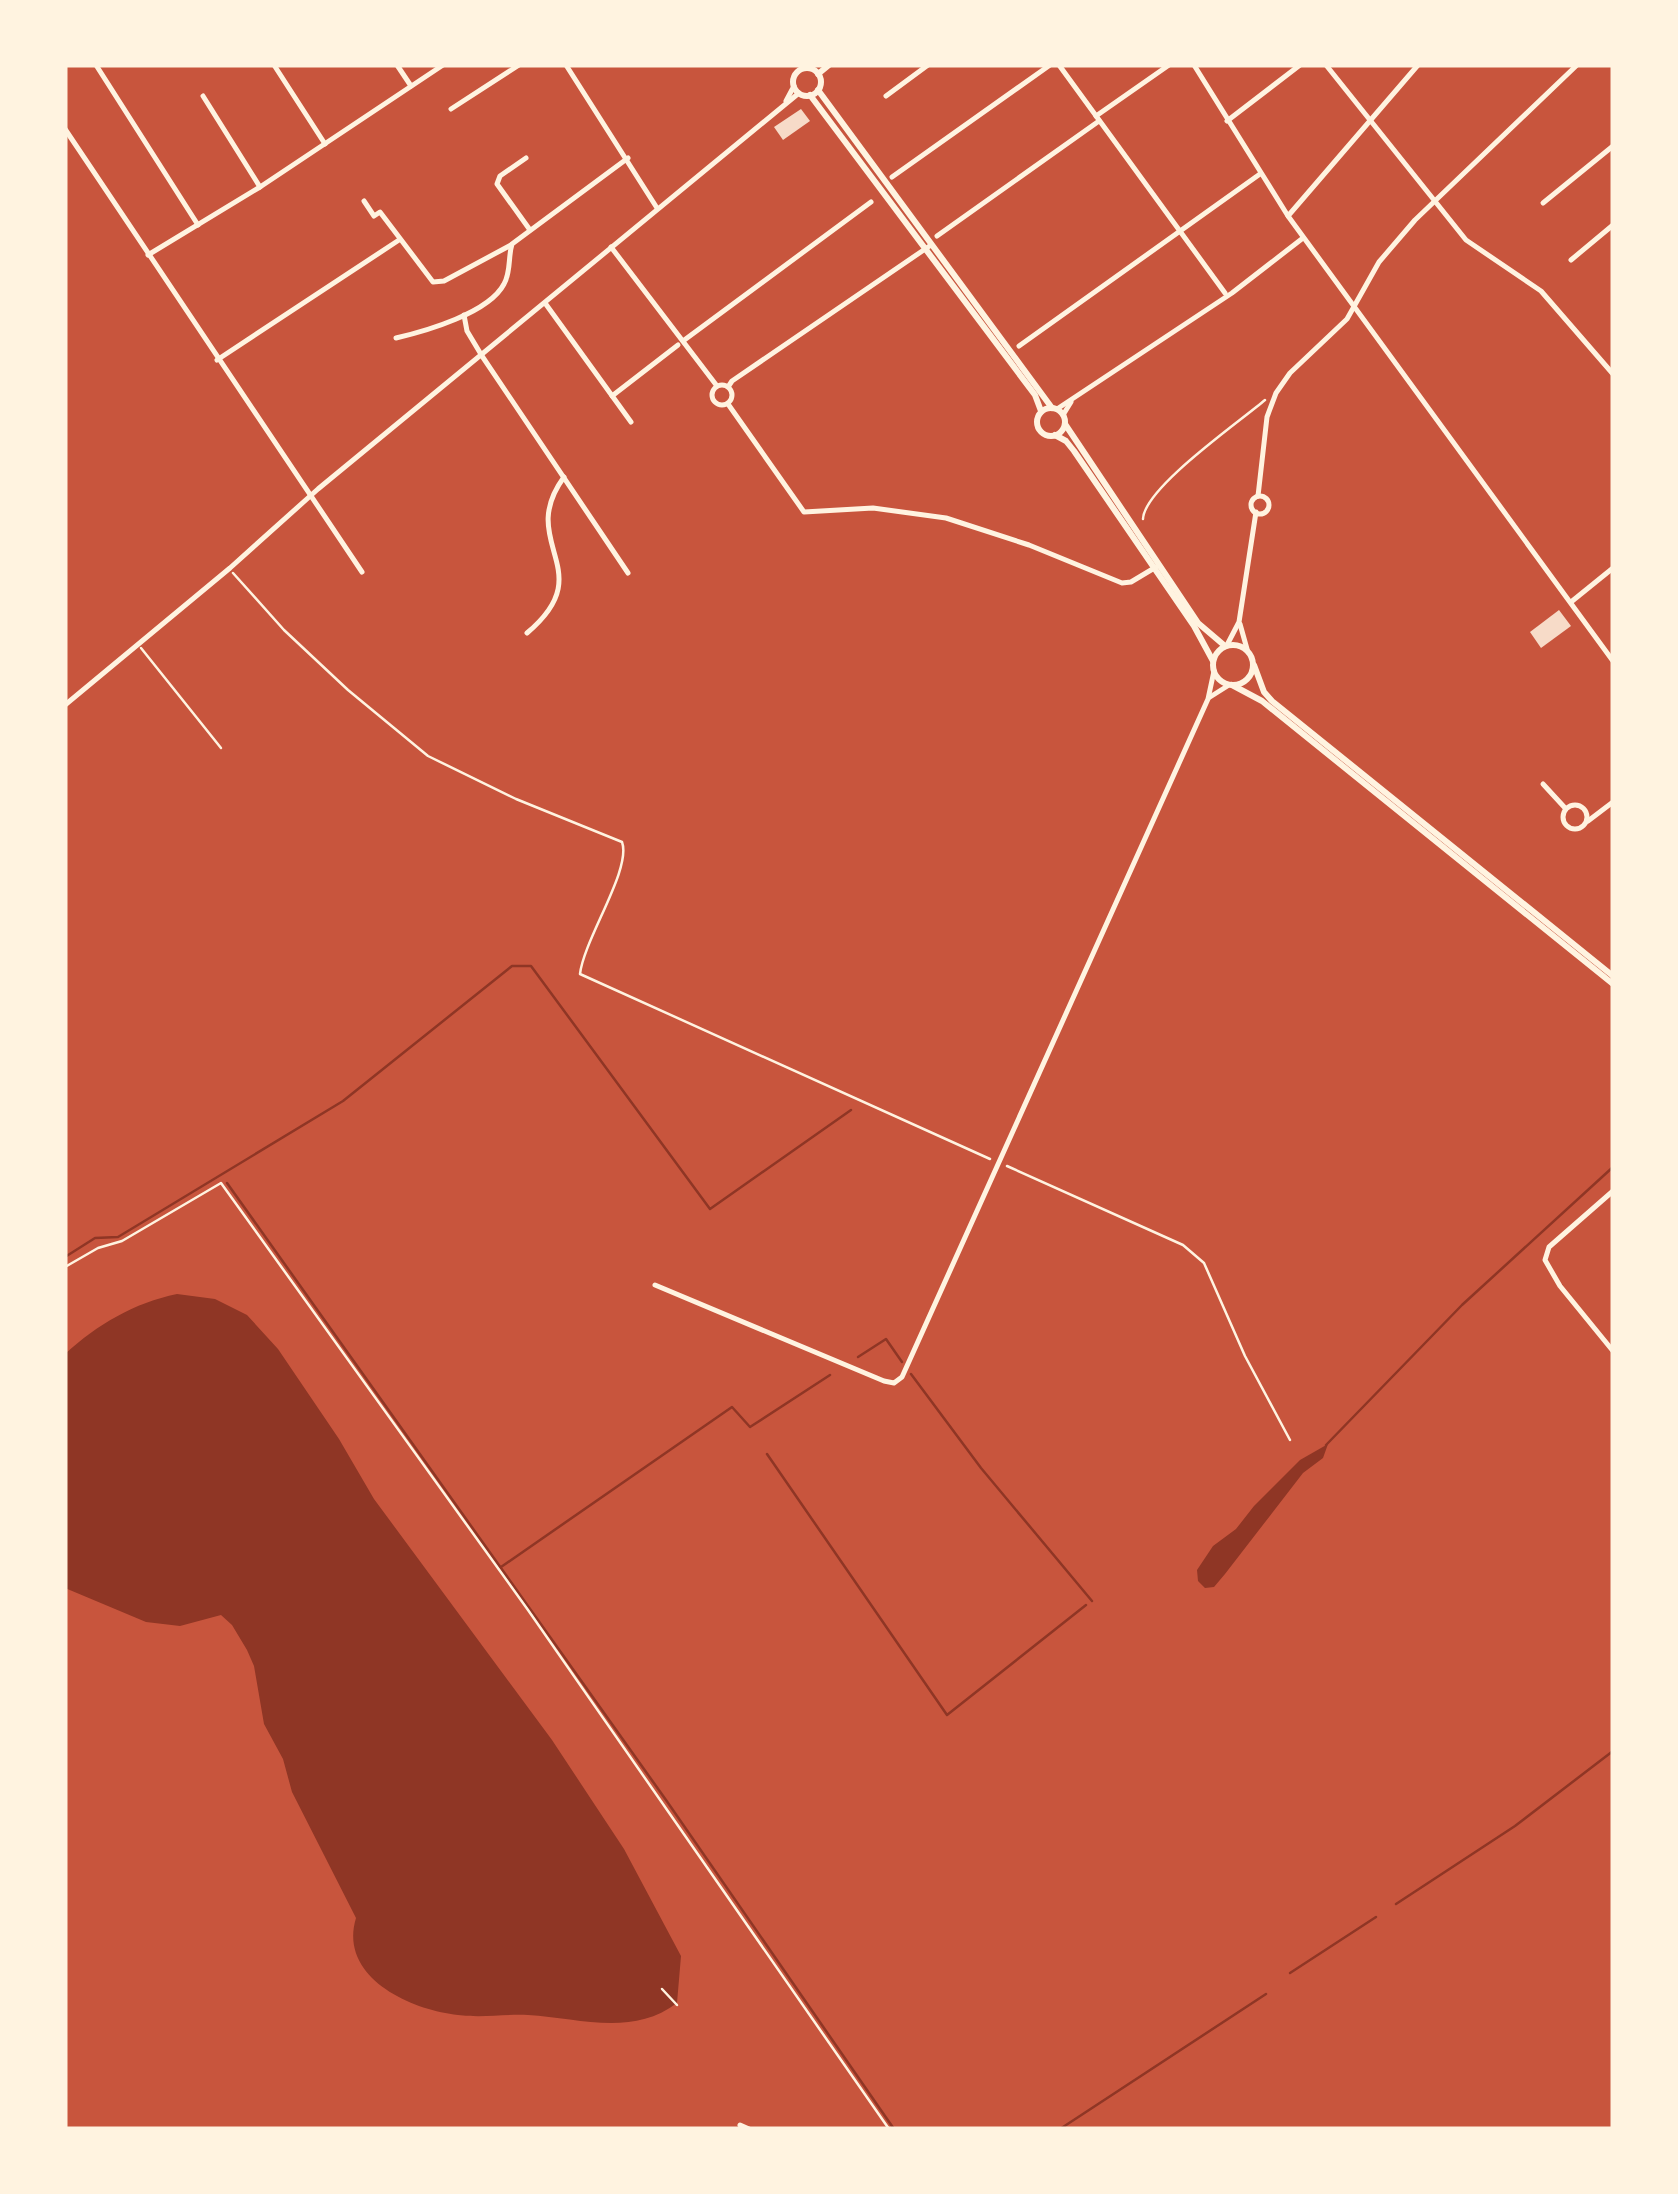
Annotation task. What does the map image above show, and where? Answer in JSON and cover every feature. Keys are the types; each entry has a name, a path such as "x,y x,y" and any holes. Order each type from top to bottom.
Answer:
{"street":[{"path":"96,65 198,225"},
{"path":"274,65 325,144"},
{"path":"397,65 411,86"},
{"path":"148,255 260,187 444,65"},
{"path":"451,109 519,65"},
{"path":"566,65 658,208"},
{"path":"791,65 818,74"},
{"path":"818,74 829,65"},
{"path":"886,96 928,65"},
{"path":"892,177 1050,65"},
{"path":"1059,65 1225,294"},
{"path":"938,236 1168,65"},
{"path":"1194,65 1288,216 1613,660"},
{"path":"1228,120 1300,65"},
{"path":"1326,65 1468,242 1541,290 1613,374"},
{"path":"1288,216 1418,65"},
{"path":"1213,661 1239,622 1256,521 1269,506 1260,487 1265,426 1276,393 1293,369 1355,308 1380,262 1434,201 1577,65"},
{"path":"65,704 784,103 797,89 800,69"},
{"path":"814,92 820,83 818,74"},
{"path":"797,89 814,92 1035,395 1042,411"},
{"path":"203,96 260,187"},
{"path":"65,129 362,572"},
{"path":"1543,203 1613,146"},
{"path":"526,158 500,176 497,184 530,230"},
{"path":"364,201 374,216 380,212 427,278 436,283 512,244 628,158"},
{"path":"1018,346 1260,174"},
{"path":"612,396 870,202"},
{"path":"1571,260 1613,225"},
{"path":"1042,411 1057,411 1304,238"},
{"path":"217,360 399,240"},
{"path":"396,338 436,328 501,290 512,244"},
{"path":"611,247 681,343 717,386 728,387"},
{"path":"728,387 929,247"},
{"path":"655,1285 884,1382 897,1382 904,1374 1208,699 1213,661 1157,566 1057,411 929,247"},
{"path":"545,303 631,422"},
{"path":"464,315 466,329 482,356 628,573"},
{"path":"717,386 712,394 720,405 728,404 732,398 728,387"},
{"path":"728,404 800,510 810,513 874,508 957,521 1043,550 1122,583 1132,582 1157,566"},
{"path":"1042,411 1037,420 1039,430 1070,445 1200,626 1226,646 1247,649"},
{"path":"1055,435 1064,424"},
{"path":"527,633 551,611 560,592 547,518 550,498 564,476"},
{"path":"1259,513 1252,503 1262,497"},
{"path":"1570,602 1613,568"},
{"path":"1239,622 1264,692 1272,701 1613,976"},
{"path":"1208,699 1230,685 1248,680 1254,665"},
{"path":"1214,671 1221,681 1262,701 1613,984"},
{"path":"1543,784 1566,810"},
{"path":"1566,810 1564,820 1568,826 1578,828 1613,802"},
{"path":"1566,810 1576,805 1599,812"},
{"path":"1584,824 1586,811"},
{"path":"1613,1192 1549,1247 1545,1258 1557,1281 1613,1351"},
{"path":"740,2125 749,2129"}],"path":[{"path":"1143,519 1145,507 1163,485 1268,397"},
{"path":"230,568 284,630 348,690 428,756 516,799 622,842 623,862 594,927 580,974 1183,1244 1204,1263 1244,1356 1290,1440"},
{"path":"137,645 222,748"},
{"path":"65,1267 222,1184 550,1641 889,2129"},
{"path":"662,1989 677,2005"}],"shaded area":[{"path":"177,1294 215,1299 247,1315 278,1349 374,1499 552,1740 624,1849 681,1956 677,2003 642,2020 624,2023 528,2015 467,2016 419,2006 382,1987 358,1957 353,1939 356,1918 292,1792 283,1759 264,1724 254,1666 232,1625 221,1615 180,1626 146,1622 65,1588 65,1354 117,1316"},
{"path":"1328,1444 1323,1458 1303,1473 1214,1587 1205,1588 1198,1581 1197,1570 1213,1546 1236,1529 1300,1460"}],"building":[{"path":"801,109 810,121 783,140 774,127"},
{"path":"1559,610 1571,626 1541,648 1530,632"}],"waterway":[{"path":"65,1257 95,1238 118,1237 343,1101 512,966 531,966 710,1209 851,1110"},
{"path":"1326,1445 1462,1305 1613,1167"},
{"path":"227,1183 666,1800 894,2129"},
{"path":"858,1357 886,1339 902,1362"},
{"path":"911,1374 981,1468 1092,1601"},
{"path":"501,1567 732,1407 750,1427 830,1375"},
{"path":"767,1454 947,1715 1086,1605"},
{"path":"1396,1904 1515,1826 1613,1751"},
{"path":"1290,1973 1376,1917"},
{"path":"1060,2129 1266,1994"}]}
